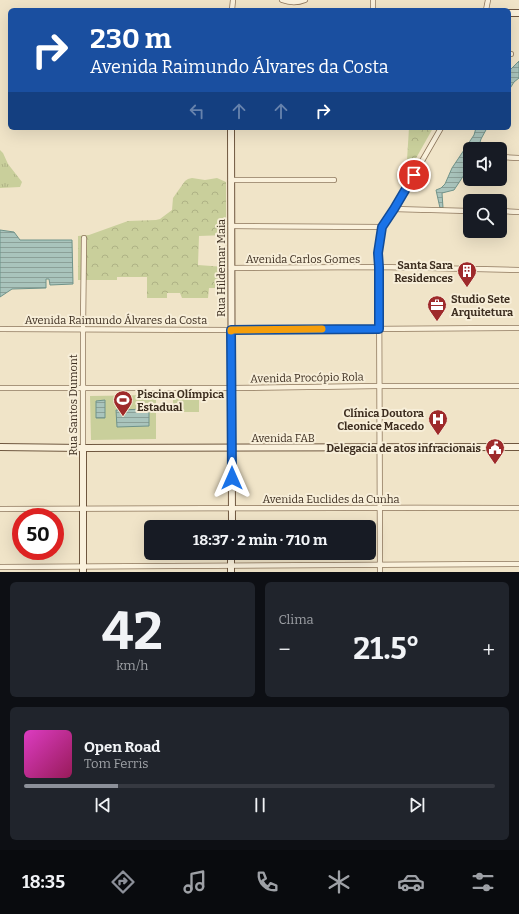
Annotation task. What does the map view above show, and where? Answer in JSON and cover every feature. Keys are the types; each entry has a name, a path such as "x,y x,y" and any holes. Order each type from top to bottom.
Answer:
{"main road":[{"name":"Rua Hildemar Maia","path":"231,130 232,520"},
{"name":"Avenida FAB","path":"0,447 519,447"},
{"name":"Rua Santos Dumont","path":"83,569 84,448"}],"street":[{"path":"282,0 290,2 305,0"},
{"path":"380,572 378,248 382,227 440,130"},
{"path":"507,157 519,158"},
{"path":"231,180 334,180"},
{"path":"394,209 463,211"},
{"path":"507,211 519,212"},
{"path":"231,226 382,227"},
{"name":"Rua Santos Dumont","path":"84,238 84,448"},
{"name":"Avenida Carlos Gomes","path":"231,268 379,267 519,270"},
{"name":"Avenida Raimundo Álvares da Costa","path":"0,329 231,330 519,328"},
{"name":"Avenida Procópio Rola","path":"0,388 519,386"},
{"name":"Avenida Euclides da Cunha","path":"0,509 519,508"},
{"path":"0,567 83,569 231,569 380,565 519,564"}],"green space":[{"path":"409,130 432,130 406,176"},
{"path":"0,150 8,164 22,182 20,187 0,188"},
{"path":"192,178 205,180 217,178 226,182 226,235 199,236 198,265 225,267 226,288 209,288 208,298 182,298 180,293 167,293 167,298 147,298 147,277 117,277 117,280 78,280 78,236 89,235 128,221 160,219 172,210 173,198 185,181"},
{"path":"199,394 199,412 173,412 173,395"},
{"name":"Piscina Olímpica Estadual","path":"156,395 156,439 91,440 90,396"}],"water":[{"path":"519,61 519,78 511,87 511,69"},
{"path":"475,130 486,130 480,142 469,142"},
{"path":"463,152 463,176 454,190 442,193 443,208 440,208 436,190 445,184 452,168"},
{"path":"0,230 14,232 20,240 72,240 73,284 50,285 49,279 46,279 46,288 12,289 0,297"},
{"path":"105,400 105,418 96,418 96,401"},
{"path":"149,409 149,426 117,427 116,410"}],"slow traffic":[{"path":"231,331 322,329"}],"place":[{"name":"Santa Sara Residences","path":"467,288"},
{"name":"Studio Sete Arquitetura","path":"437,322"},
{"name":"Piscina Olímpica Estadual","path":"123,417"},
{"name":"Clínica Doutora Cleonice Macedo","path":"438,436"},
{"name":"Delegacia de atos infracionais","path":"495,465"}],"route":[{"path":"232,478 231,330 379,329 378,253 382,227 414,175"}]}
